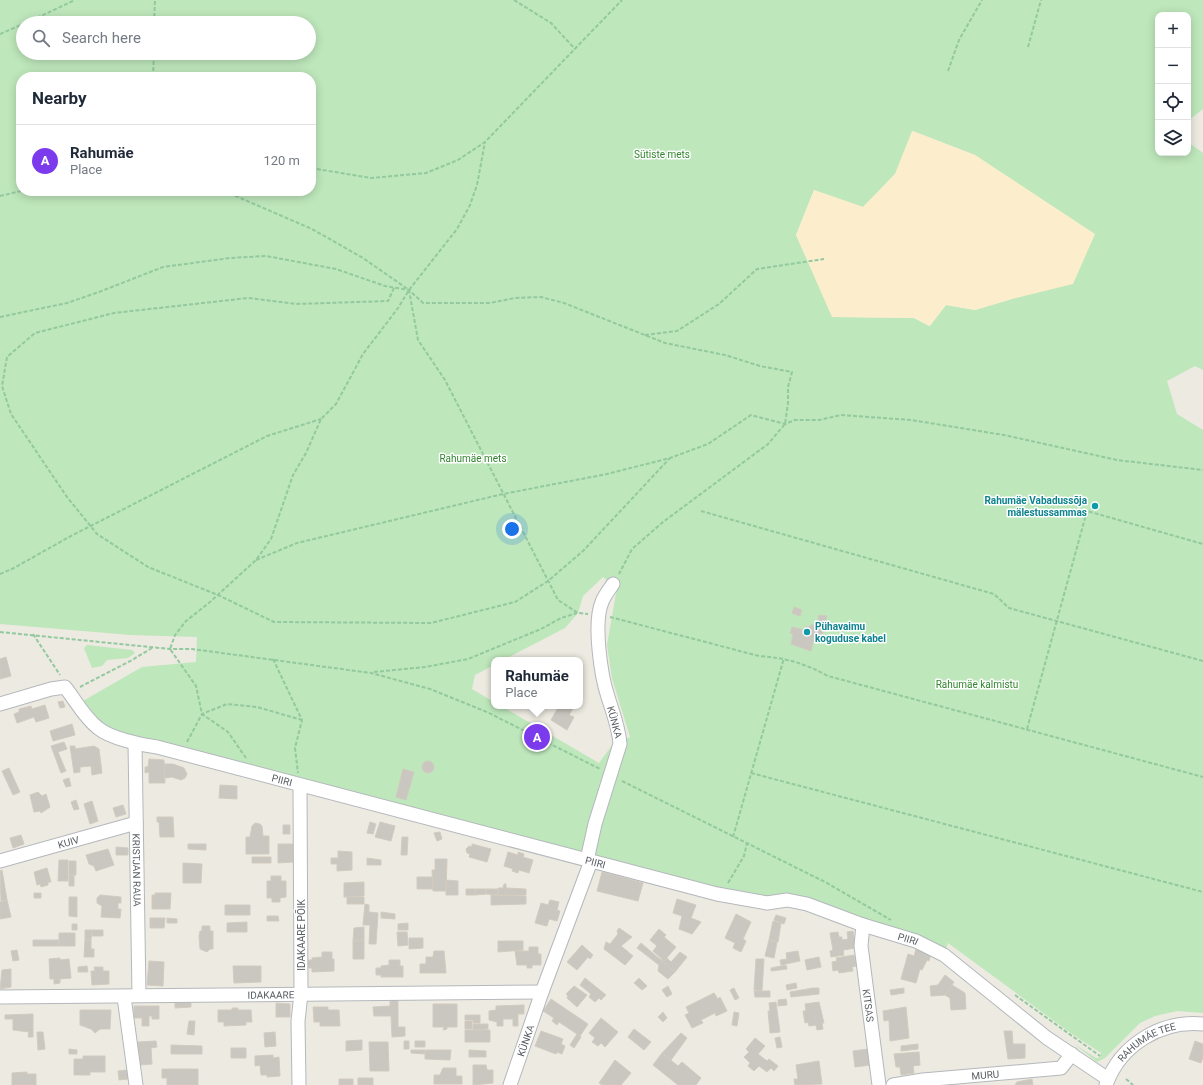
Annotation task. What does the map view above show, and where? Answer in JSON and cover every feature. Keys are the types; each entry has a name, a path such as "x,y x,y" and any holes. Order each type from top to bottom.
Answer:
{"street":[{"name":"KÜNKA","path":"510,1085 589,861 595,824 612,776 620,744 620,733 607,695 599,648 599,615 601,602 613,584"},
{"path":"0,704 51,688 68,691"},
{"name":"PIIRI","path":"68,691 76,705 99,729 135,744 157,747 300,786 721,895 767,903 787,900 807,904 863,925 916,941 944,955 1047,1038 1072,1054 1107,1082"},
{"name":"KRISTJAN RAUA","path":"135,744 139,995"},
{"name":"IDAKAARE PÕIK","path":"299,1085 298,1021 301,994 300,786"},
{"name":"KUIV","path":"0,861 136,823"},
{"name":"KITSAS","path":"863,925 861,946 879,1085"},
{"name":"IDAKAARE","path":"0,997 542,992"},
{"path":"124,997 136,1085"},
{"name":"RAHUMÄE TEE","path":"1107,1082 1120,1058 1138,1041 1151,1033 1176,1025 1203,1024"},
{"name":"MURU","path":"893,1085 923,1080 1061,1068 1072,1054"}],"path":[{"path":"41,16 75,0"},
{"path":"154,16 155,0"},
{"path":"514,0 551,23 575,49"},
{"path":"316,169 371,178 426,173 458,160 486,142 622,0"},
{"path":"948,71 959,40 982,0"},
{"path":"1028,47 1041,0"},
{"path":"0,34 16,27"},
{"path":"153,72 154,60"},
{"path":"170,649 176,635 186,621 256,560 271,538 293,475 306,453 321,419 336,404 363,354 398,308 409,290 457,229 470,205 477,186 486,142"},
{"path":"0,196 16,192"},
{"path":"236,196 312,229 363,258 409,290 423,303 490,303 516,298 541,297 564,303 665,343 725,355 760,366 792,372 788,388 785,424"},
{"path":"0,316 68,303 163,267 230,258 266,256 336,269 384,286 409,290"},
{"path":"644,335 677,331 720,304 757,269 824,259"},
{"path":"394,288 388,301 296,304 248,298 114,313 35,333 7,357 2,386 11,414 67,497 97,534 148,567 218,594 274,622 431,623 515,602 548,581 583,552 670,458"},
{"path":"409,290 418,340 445,380 558,600 578,613"},
{"path":"256,560 297,543 503,494 607,474 670,458 708,444 751,415 785,424"},
{"path":"613,584 632,549 663,522 768,444 785,424 795,420 818,420 841,415 911,420 1004,435 1048,446 1117,460 1203,470"},
{"path":"0,574 14,568 90,526 268,436 321,419"},
{"path":"701,511 994,594 1009,608 1203,661"},
{"path":"1027,729 1088,511 1203,544"},
{"path":"371,673 425,667 468,659 541,629 561,618 578,613 599,615 759,656 784,658 809,666 828,676 1203,777"},
{"path":"0,632 170,649 192,649 273,659 371,673 430,689 487,712 827,883 891,920"},
{"path":"32,634 62,678 68,691 132,660 153,647"},
{"path":"170,649 196,686 202,714 181,754"},
{"path":"733,837 784,658"},
{"path":"273,659 302,720 296,748 300,786"},
{"path":"202,714 227,704 257,707 302,720"},
{"path":"202,714 228,732 257,774"},
{"path":"751,773 1203,892"},
{"path":"721,895 744,856 747,844"},
{"path":"1012,993 1100,1056"},
{"path":"1126,1079 1133,1085"}],"green space":[{"path":"0,0 1203,0 1203,109 1191,119 1191,12 1155,12 1155,156 1191,156 1191,144 1203,153 1203,370 1195,366 1167,381 1177,414 1203,430 1203,1013 1177,1011 1155,1016 1140,1023 1105,1058 1097,1062 1074,1044 1096,1058 1099,1058 1101,1053 1072,1034 948,943 944,955 807,904 767,903 99,729 76,705 142,667 196,662 197,637 130,635 0,624","holes":["913,131 975,155 1020,186 1012,299 975,310 946,305 929,326 914,318 833,317 796,235 814,190 863,207 895,174"]},
{"path":"87,645 132,650 135,653 128,658 107,660 102,666 92,668 84,648"}],"sand":[{"path":"912,131 975,155 1095,234 1073,284 975,310 946,305 930,326 914,318 832,317 796,235 814,190 863,207 895,174"}],"building":[{"path":"794,607 802,610 800,616 792,613"},
{"name":"Pühavaimu koguduse kabel","path":"819,615 827,616 822,636 815,634 811,651 791,644 793,634 790,633 792,627 805,630 806,626 809,627 812,624 816,629"},
{"path":"6,657 11,676 0,679 0,659"},
{"path":"63,701 65,707 60,708 58,702"},
{"path":"45,705 49,718 36,722 34,717 17,723 14,714 19,712 19,709 31,706 32,709"},
{"path":"557,709 572,709 569,715 574,717 567,730 551,720"},
{"path":"72,724 75,735 53,741 50,731"},
{"path":"64,742 67,749 58,752 66,771 61,773 51,746"},
{"path":"70,746 75,746 75,749 94,746 99,749 102,773 92,775 91,766 80,767 80,772 74,773"},
{"path":"149,759 164,760 165,783 149,783 149,772 145,773 145,767 148,767"},
{"path":"428,761 432,763 434,767 432,771 428,773 424,771 422,767 424,763"},
{"path":"164,764 173,764 184,768 187,774 185,778 181,780 172,777 165,778"},
{"path":"9,768 20,792 13,795 2,771"},
{"path":"403,769 414,772 406,800 396,797"},
{"path":"69,778 71,786 66,787 63,780"},
{"path":"220,785 237,786 237,799 219,798"},
{"path":"38,792 42,796 46,794 50,807 41,813 40,811 34,812 30,795"},
{"path":"76,800 79,809 74,810 71,802"},
{"path":"92,801 98,821 90,824 84,804"},
{"path":"123,805 126,814 116,817 113,808"},
{"path":"157,817 173,817 174,837 160,837 159,822 157,822"},
{"path":"370,822 376,824 373,834 367,833"},
{"path":"380,822 395,826 391,841 375,837"},
{"path":"255,823 262,826 263,836 269,836 269,854 246,854 246,837 250,837 252,826"},
{"path":"283,825 290,825 290,834 283,834"},
{"path":"440,832 442,839 437,841 434,833"},
{"path":"21,835 24,844 13,848 10,838"},
{"path":"402,837 408,837 407,855 401,855"},
{"path":"188,844 206,844 206,850 188,849"},
{"path":"278,844 293,844 293,862 278,863"},
{"path":"472,844 491,849 487,862 469,857 470,854 467,853 466,849 469,846 472,847"},
{"path":"116,847 128,848 128,855 116,855"},
{"path":"108,849 114,865 96,871 94,866 89,864 86,855"},
{"path":"338,851 352,852 352,870 337,871 337,864 331,864 331,858 338,858"},
{"path":"508,852 518,855 518,852 524,854 523,857 533,860 529,873 519,870 518,873 512,871 513,869 504,866"},
{"path":"252,857 271,857 271,863 252,863"},
{"path":"367,858 381,860 381,865 367,865"},
{"path":"435,859 447,859 446,891 433,891 432,870 435,870"},
{"path":"59,860 68,860 68,881 58,881"},
{"path":"69,861 76,861 76,875 69,875"},
{"path":"183,863 202,864 201,883 183,883"},
{"path":"47,868 51,882 48,882 48,885 41,887 40,884 37,885 34,872"},
{"path":"2,870 7,900 1,901 0,871"},
{"path":"602,872 643,883 638,901 597,891"},
{"path":"69,875 74,875 74,886 69,886"},
{"path":"271,876 281,876 281,881 286,881 286,897 280,898 280,902 272,902 272,898 267,898 267,881 271,881"},
{"path":"417,877 433,877 433,889 417,889"},
{"path":"446,880 458,881 458,895 446,895"},
{"path":"364,882 364,896 344,897 344,883"},
{"path":"504,884 506,884 506,888 526,889 526,895 498,895 498,888 503,888"},
{"path":"466,889 475,889 475,895 466,895"},
{"path":"475,889 486,889 486,894 475,895"},
{"path":"486,889 498,889 498,895 486,894"},
{"path":"34,893 41,893 41,898 34,898"},
{"path":"155,893 171,893 170,909 152,909 152,895 155,895"},
{"path":"100,895 121,897 121,903 118,903 118,909 121,909 120,918 101,917 102,906 97,903 97,898"},
{"path":"491,895 526,896 526,904 491,905"},
{"path":"69,897 77,897 77,917 69,916"},
{"path":"347,897 364,897 364,904 347,904"},
{"path":"677,899 696,905 691,918 701,922 692,934 679,929 682,916 673,913"},
{"path":"7,900 11,917 0,919 0,902"},
{"path":"550,900 559,902 557,910 560,911 557,921 549,919 547,926 535,923 541,903 548,905"},
{"path":"365,904 369,905 369,912 378,913 376,944 369,944 370,925 363,925"},
{"path":"225,905 250,905 250,915 225,915"},
{"path":"381,912 395,914 395,919 381,918"},
{"path":"736,914 751,922 743,939 746,941 741,952 733,948 735,943 725,938"},
{"path":"776,915 786,918 784,924 774,920"},
{"path":"267,916 278,916 279,921 267,921"},
{"path":"150,918 165,918 164,928 150,928"},
{"path":"167,918 177,919 177,923 167,923"},
{"path":"773,921 781,923 778,942 769,940"},
{"path":"247,922 247,932 227,932 227,923"},
{"path":"408,923 408,930 398,930 398,924"},
{"path":"72,924 77,924 77,930 72,930"},
{"path":"202,926 210,926 210,931 213,931 213,949 210,949 207,952 200,949 199,936 200,931 202,931"},
{"path":"364,927 364,940 353,941 354,928"},
{"path":"619,928 632,937 621,946 633,956 625,965 604,949 606,942 610,944 618,934 617,931"},
{"path":"659,929 666,935 664,937 676,947 664,961 653,951 657,946 650,940"},
{"path":"85,930 92,930 91,940 85,940"},
{"path":"92,930 103,930 103,936 92,936"},
{"path":"853,931 856,948 843,950 844,955 831,957 830,951 833,950 830,933 838,932 839,937 842,937 842,940 848,939 847,932"},
{"path":"397,932 407,932 408,945 398,946"},
{"path":"59,933 75,933 75,946 59,946"},
{"path":"409,938 423,938 423,948 409,949"},
{"path":"33,940 59,940 59,946 33,946"},
{"path":"85,940 91,940 91,949 94,949 94,957 84,957"},
{"path":"364,940 364,959 353,959 353,941"},
{"path":"769,940 777,942 774,958 765,956"},
{"path":"498,941 523,941 523,950 498,952"},
{"path":"641,943 675,972 668,979 658,971 659,965 637,948"},
{"path":"582,945 593,955 590,959 588,957 577,970 567,962"},
{"path":"529,947 538,947 538,954 541,954 541,965 532,965 532,968 527,968 527,965 517,965 515,951 529,951"},
{"path":"916,949 931,953 929,961 927,960 922,970 920,969 916,983 901,979 908,954 914,956"},
{"path":"17,950 19,960 13,961 11,951"},
{"path":"434,951 444,951 446,973 420,973 420,964 426,964 426,957 433,957"},
{"path":"798,951 800,961 781,965 780,960 787,959 786,953"},
{"path":"322,952 332,952 332,959 334,959 334,971 312,972 312,968 307,968 307,960 322,957"},
{"path":"680,952 687,957 675,972 658,958 664,961 667,958 671,962"},
{"path":"854,955 856,966 852,967 853,971 839,973 838,970 833,971 832,962 837,961 836,958"},
{"path":"819,957 821,967 807,970 805,960"},
{"path":"60,958 60,960 69,959 71,978 60,979 60,983 54,984 54,979 50,979 49,959"},
{"path":"756,959 764,959 762,991 754,990"},
{"path":"389,960 400,960 400,966 403,966 403,977 381,977 381,975 376,975 376,968 389,965"},
{"path":"149,961 164,962 163,986 147,985"},
{"path":"786,965 787,969 771,971 771,968"},
{"path":"87,966 88,972 78,972 78,967"},
{"path":"233,966 261,966 261,982 234,983"},
{"path":"94,967 103,967 103,971 109,971 109,984 92,985 91,971 95,971"},
{"path":"11,969 11,987 0,989 2,970"},
{"path":"945,975 954,982 945,995 931,996 930,986 938,985"},
{"path":"585,978 606,995 601,1000 599,998 595,1002 589,997 591,994 580,985"},
{"path":"639,978 647,986 642,990 634,983"},
{"path":"796,983 797,988 787,990 786,985"},
{"path":"952,985 965,993 966,1009 951,1010 950,998 945,995"},
{"path":"574,986 587,995 577,1007 567,998 568,996 566,994"},
{"path":"668,986 672,994 667,997 662,990"},
{"path":"734,988 739,998 735,1000 730,990"},
{"path":"819,988 819,994 791,997 790,992"},
{"path":"904,988 904,993 891,995 890,990"},
{"path":"754,991 770,991 770,997 755,997"},
{"path":"714,993 718,999 720,997 727,1011 716,1016 715,1013 701,1020 703,1023 692,1028 685,1015 689,1013 686,1007"},
{"path":"398,999 398,1027 405,1027 405,1036 392,1037 391,1016 374,1016 373,1007 390,1006 390,1000"},
{"path":"551,999 588,1024 580,1036 559,1022 557,1025 552,1021 554,1018 543,1011"},
{"path":"786,999 787,1005 778,1006 778,1000"},
{"path":"191,1002 191,1007 175,1008 175,1003"},
{"path":"776,1002 780,1032 770,1033 768,1011 770,1011 769,1003"},
{"path":"819,1002 824,1023 822,1023 823,1029 817,1030 816,1025 809,1026 808,1022 805,1023 803,1011 806,1011 805,1004"},
{"path":"276,1003 290,1004 290,1017 276,1017"},
{"path":"433,1004 457,1004 457,1027 447,1027 447,1029 443,1030 444,1027 433,1027"},
{"path":"524,1005 524,1014 518,1014 518,1026 513,1026 513,1019 503,1019 503,1026 497,1026 497,1022 489,1020 489,1011 496,1010 496,1006"},
{"path":"134,1006 159,1006 159,1019 152,1019 152,1016 149,1016 149,1026 142,1026 142,1018 134,1018"},
{"path":"313,1007 328,1007 328,1010 339,1010 340,1026 320,1026 320,1022 314,1022"},
{"path":"906,1007 909,1038 890,1041 889,1020 884,1021 883,1011"},
{"path":"232,1008 238,1008 238,1010 251,1010 252,1022 246,1022 246,1025 224,1026 224,1022 218,1022 218,1010 232,1010"},
{"path":"80,1010 111,1010 110,1029 100,1029 95,1033 91,1029 80,1025"},
{"path":"663,1012 667,1018 663,1022 658,1017"},
{"path":"734,1012 739,1013 737,1026 732,1025"},
{"path":"33,1014 33,1037 28,1037 29,1032 13,1030 13,1019 5,1019 5,1015"},
{"path":"465,1015 480,1015 480,1023 473,1023 473,1020 465,1020"},
{"path":"601,1018 618,1032 605,1047 601,1043 598,1046 592,1042 595,1038 589,1033"},
{"path":"189,1021 195,1021 194,1035 187,1034"},
{"path":"465,1021 472,1021 472,1029 465,1029"},
{"path":"473,1024 488,1024 488,1029 473,1030"},
{"path":"634,1029 651,1042 644,1050 628,1037"},
{"path":"465,1030 490,1030 490,1042 465,1042"},
{"path":"541,1031 563,1039 561,1044 565,1046 562,1054 557,1052 556,1054 535,1046"},
{"path":"1004,1031 1012,1031 1013,1044 1025,1044 1025,1058 1008,1059"},
{"path":"37,1032 43,1032 45,1049 38,1050"},
{"path":"275,1032 276,1046 265,1047 264,1033"},
{"path":"681,1033 687,1038 671,1060 662,1053"},
{"path":"577,1034 581,1037 574,1048 570,1045"},
{"path":"780,1037 782,1047 777,1048 775,1038"},
{"path":"755,1038 765,1046 758,1054 767,1061 769,1059 778,1066 774,1071 771,1068 767,1072 759,1066 754,1071 748,1066 750,1063 744,1057 749,1052 746,1049"},
{"path":"362,1040 362,1050 346,1051 346,1041"},
{"path":"156,1041 157,1047 151,1048 152,1064 140,1065 138,1042"},
{"path":"404,1041 409,1041 409,1049 404,1049"},
{"path":"415,1041 425,1041 425,1047 415,1047"},
{"path":"1195,1041 1203,1044 1203,1057 1201,1063 1189,1059"},
{"path":"369,1042 388,1042 389,1071 370,1071"},
{"path":"918,1044 918,1049 901,1051 901,1046"},
{"path":"171,1045 202,1046 202,1054 171,1054"},
{"path":"231,1048 246,1048 246,1058 231,1058"},
{"path":"69,1049 77,1050 77,1054 69,1054"},
{"path":"868,1049 870,1065 855,1067 853,1051"},
{"path":"411,1050 425,1050 425,1054 411,1053"},
{"path":"425,1050 451,1050 450,1060 425,1059"},
{"path":"469,1050 486,1051 486,1057 469,1057"},
{"path":"919,1052 920,1065 913,1066 914,1073 901,1075 900,1067 896,1067 894,1054"},
{"path":"662,1053 678,1066 682,1062 701,1078 696,1085 678,1085 653,1065"},
{"path":"273,1055 273,1058 279,1057 280,1076 267,1077 267,1075 261,1075 260,1065 255,1066 255,1056"},
{"path":"83,1056 105,1056 105,1072 90,1072 90,1075 74,1075 74,1059 83,1059"},
{"path":"615,1060 631,1073 621,1085 602,1085 599,1083"},
{"path":"819,1061 822,1084 795,1085 794,1079 798,1079 796,1065"},
{"path":"473,1065 486,1065 487,1070 493,1070 493,1083 473,1085"},
{"path":"443,1068 456,1068 456,1076 462,1076 462,1084 434,1084 434,1075 440,1075"},
{"path":"162,1069 198,1069 198,1085 167,1085 167,1078 162,1078"},
{"path":"127,1070 128,1079 119,1080 118,1071"},
{"path":"27,1072 27,1074 36,1074 36,1085 12,1085 12,1073"},
{"path":"358,1078 373,1078 373,1085 358,1085"},
{"path":"339,1079 353,1079 353,1085 339,1085"},
{"path":"1032,1079 1033,1085 1015,1085 1017,1082"}],"place":[{"name":"Rahumäe Vabadussõja mälestussammas","path":"1095,506"},
{"name":"Pühavaimu koguduse kabel","path":"807,632"},
{"name":"Rahumäe","path":"537,737"}],"park label":[{"name":"Sütiste mets","path":"662,154"},
{"name":"Rahumäe mets","path":"473,458"},
{"name":"Rahumäe kalmistu","path":"977,684"}]}
